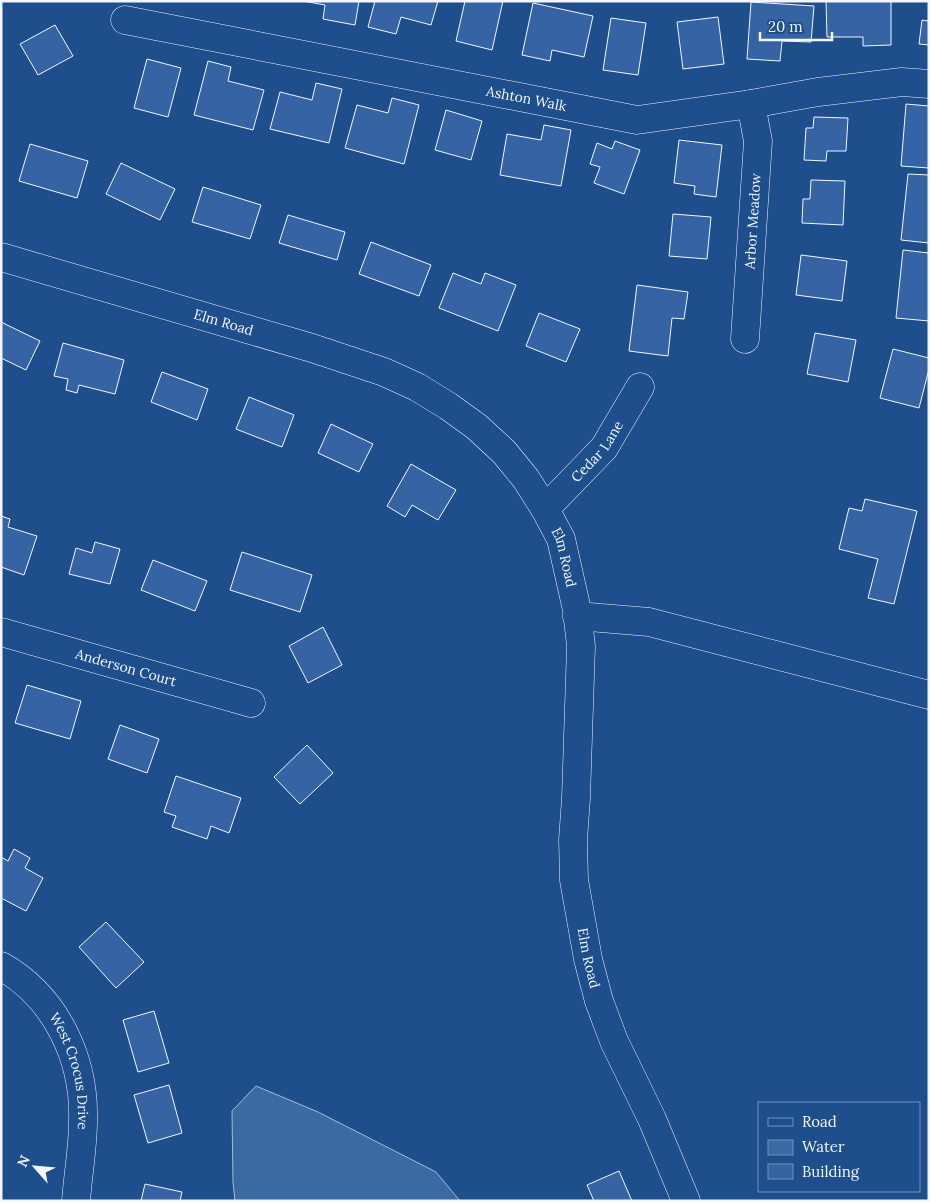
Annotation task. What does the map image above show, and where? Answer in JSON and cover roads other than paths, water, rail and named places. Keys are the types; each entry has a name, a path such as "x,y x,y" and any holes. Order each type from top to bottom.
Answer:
{"street":[{"name":"Ashton Walk","path":"126,20 637,120 751,104 818,92 902,82 929,84"},
{"name":"Arbor Meadow","path":"745,339 758,141 751,104"},
{"name":"Elm Road","path":"1,257 312,348 384,372 417,387 477,427 504,452 526,479 561,539 578,616 581,646 573,840 574,880 588,959 599,1001 614,1041 652,1119 686,1201"},
{"name":"Cedar Lane","path":"545,509 604,448 640,387"},
{"path":"578,616 649,622 929,695"},
{"name":"Anderson Court","path":"1,632 251,703"},
{"name":"West Crocus Drive","path":"1,966 29,986 49,1007 65,1032 76,1059 82,1089 84,1120 76,1201"}],"water":[{"path":"256,1086 318,1112 436,1172 460,1201 235,1201 232,1111"}]}
